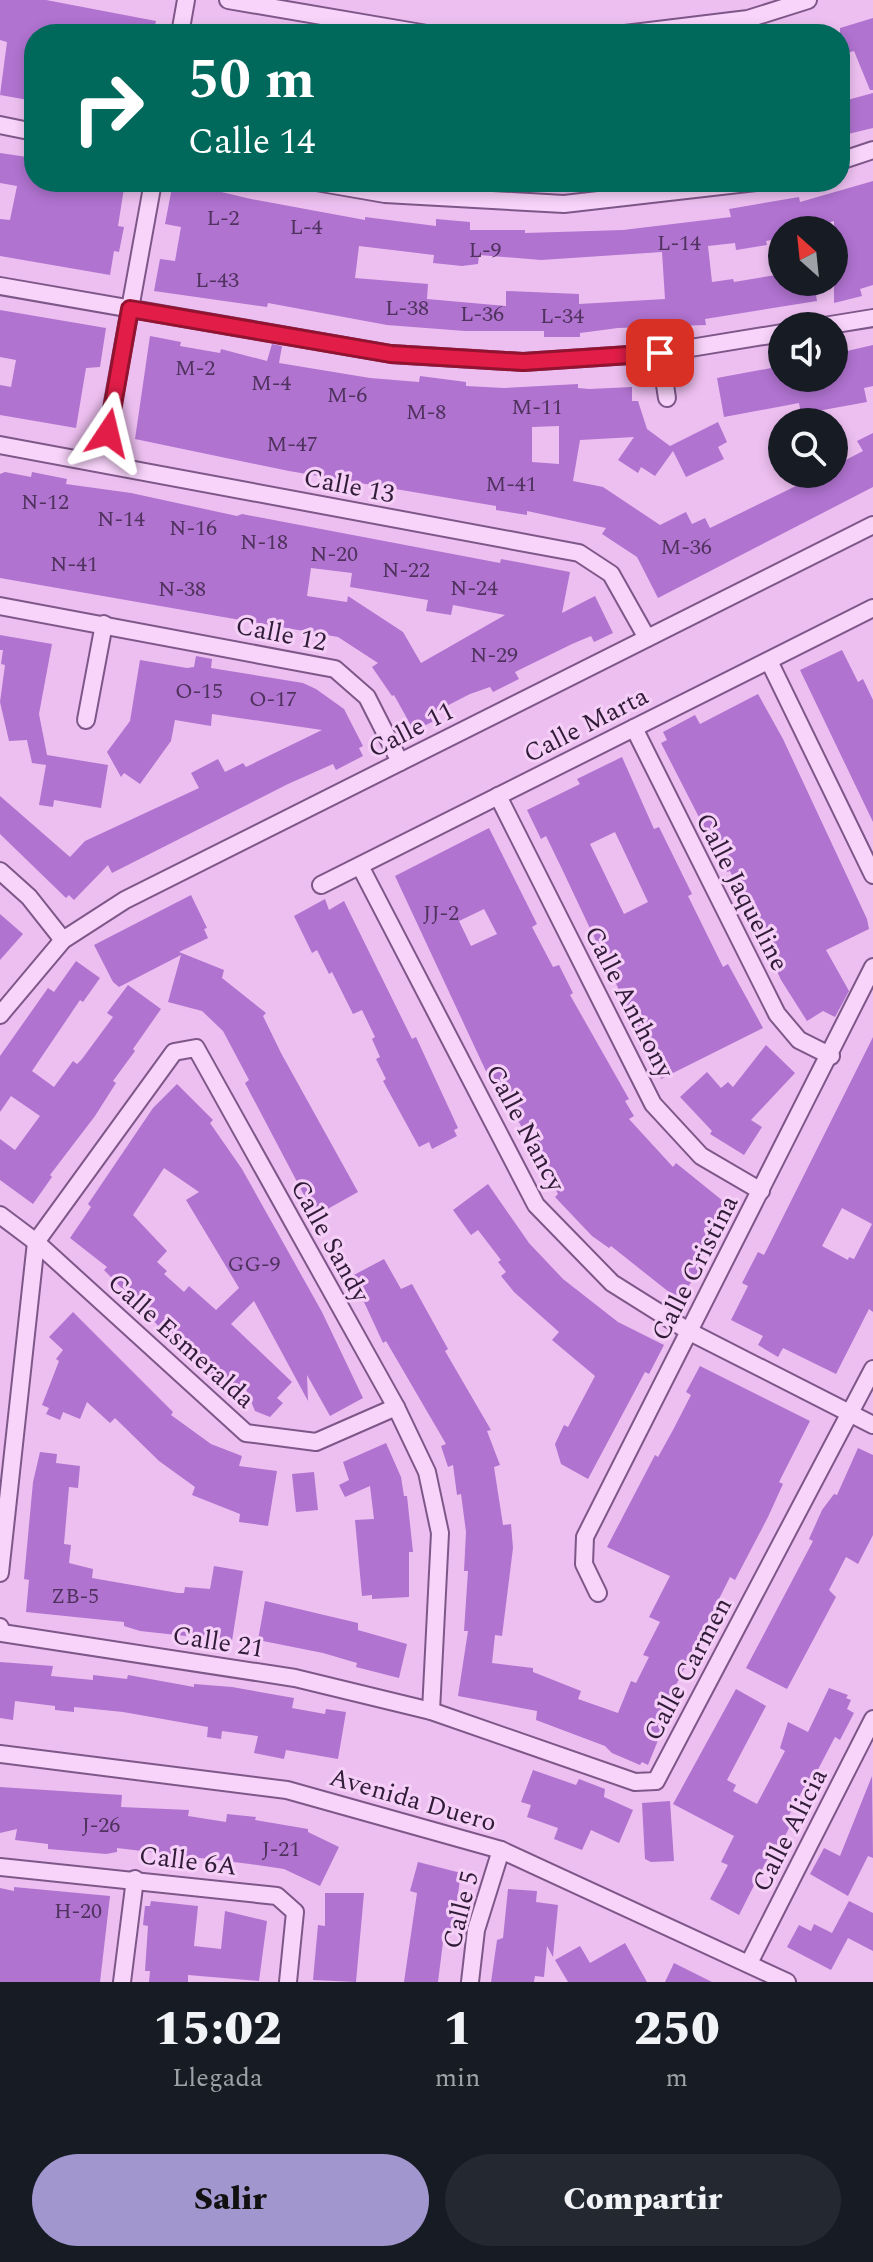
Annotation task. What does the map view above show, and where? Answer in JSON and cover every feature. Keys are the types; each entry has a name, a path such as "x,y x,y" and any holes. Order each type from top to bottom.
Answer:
{"street":[{"path":"182,24 186,0"},
{"path":"228,0 368,24"},
{"path":"707,24 748,19 808,0"},
{"path":"0,125 24,130"},
{"path":"850,158 873,150"},
{"path":"102,463 151,192"},
{"path":"374,192 564,204 669,192"},
{"path":"0,286 391,354 523,362 660,353 768,335"},
{"path":"848,322 873,318"},
{"path":"660,353 667,398"},
{"name":"Calle 13","path":"0,445 579,553 611,574 647,638"},
{"name":"Calle 11","path":"0,1015 63,940 125,900 873,525"},
{"name":"Calle 12","path":"0,606 335,669 367,697 400,762"},
{"name":"Calle Marta","path":"321,885 873,608"},
{"path":"86,720 104,624"},
{"path":"769,661 873,875"},
{"name":"Calle Jaqueline","path":"634,728 777,1014 799,1040 831,1056"},
{"name":"Calle Anthony","path":"498,796 653,1104 701,1156 761,1191"},
{"name":"Calle Nancy","path":"360,866 536,1205 612,1283 690,1332 873,1425"},
{"path":"0,871 29,897 63,940"},
{"name":"Calle Cristina","path":"598,1593 584,1564 585,1537 831,1056 873,967"},
{"name":"Calle Sandy","path":"36,1242 174,1052 196,1048 396,1407 427,1472 440,1533 431,1711"},
{"name":"Calle Esmeralda","path":"0,1215 36,1242 246,1433 316,1442 396,1407"},
{"path":"0,1573 36,1242"},
{"name":"Calle Carmen","path":"431,1711 635,1782 656,1781 873,1369"},
{"name":"Calle 21","path":"0,1627 2,1633 295,1678 431,1711"},
{"name":"Calle Alicia","path":"749,1963 873,1719"},
{"name":"Avenida Duero","path":"0,1754 287,1790 501,1850 787,1982"},
{"name":"Calle 5","path":"470,1982 476,1930 501,1850"},
{"name":"Calle 6A","path":"0,1867 277,1896 295,1912 288,1982"},
{"path":"122,1982 135,1879"}],"building":[{"path":"0,0 46,0 156,21 155,24 24,24 24,99 0,95 7,42 0,40"},
{"path":"873,18 873,90 870,90 854,51 850,52 850,25"},
{"path":"873,93 873,128 850,134 850,99"},
{"path":"0,153 24,157 24,192 123,192 118,226 124,227 119,252 114,251 110,275 0,256 0,219 10,220 17,186 0,183"},
{"path":"873,181 873,285 860,289 862,296 834,303 834,296 848,296 848,216 768,216 767,245 736,250 735,243 708,246 712,282 768,276 768,296 816,296 817,301 705,319 706,325 618,328 580,333 580,337 544,337 544,331 465,331 387,325 268,303 267,307 154,291 160,259 175,261 181,227 165,224 171,192 221,192 365,220 365,217 436,226 436,219 470,222 470,230 525,230 525,233 623,230 731,217 729,209 799,197 800,202 835,192 850,192 850,188","holes":["359,246 434,255 433,263 478,264 479,255 541,260 662,252 665,299 579,304 579,294 506,291 506,306 427,299 428,284 355,278"]},
{"path":"0,310 106,328 100,367 86,368 76,428 0,415 0,385 11,387 16,360 0,357"},
{"path":"150,336 181,342 180,346 220,353 221,349 267,361 272,344 282,346 279,363 370,378 419,382 420,376 466,382 466,386 504,388 578,384 578,388 589,389 632,387 632,401 638,401 647,429 670,446 718,422 727,442 718,447 724,459 686,477 673,451 655,476 641,467 638,473 618,460 634,437 580,440 573,481 603,487 660,525 686,512 692,524 705,518 710,528 792,488 848,488 848,459 863,451 857,441 873,433 873,487 658,598 637,557 602,534 606,528 527,511 527,515 496,510 496,506 289,471 135,439","holes":["559,426 559,464 532,462 532,427"]},
{"path":"873,345 873,386 864,388 867,402 834,408 800,408 799,403 724,417 717,378 768,369 768,392 848,392 848,351"},
{"path":"5,472 31,477 32,472 67,479 66,484 131,493 237,516 242,514 500,563 501,559 570,572 562,613 595,596 613,633 594,642 591,636 515,672 519,679 493,692 490,687 470,694 433,713 436,720 414,731 394,695 372,667 378,663 338,637 0,578 0,474","holes":["311,568 352,573 350,587 428,600 426,611 451,615 453,605 505,615 421,663 403,632 348,596 347,602 307,596"]},
{"path":"0,635 52,644 39,714 47,755 108,765 101,808 54,800 53,807 39,805 46,765 32,763 27,740 9,741 0,702 5,665 1,664 3,650 0,650"},
{"path":"842,650 858,682 863,679 873,700 873,822 800,670"},
{"path":"196,656 212,659 211,668 303,683 316,689 344,709 363,746 359,748 363,756 336,770 333,764 288,784 112,873 108,865 74,900 69,895 66,898 0,834 0,796 70,857 85,841 199,788 191,773 218,759 225,772 243,763 246,767 322,730 212,714 211,726 175,720 171,741 140,784 124,773 121,777 107,752 130,721 140,660 187,668 194,667"},
{"path":"758,694 783,739 867,919 869,929 826,950 849,991 835,1017 823,1011 807,1021 781,980 730,871 727,872 661,743 667,740 663,732 695,715 700,724"},
{"path":"622,757 654,829 659,827 692,894 688,896 723,967 728,964 763,1028 661,1079 546,836 541,839 527,810 580,784 577,779","holes":["615,832 648,902 624,914 590,844"]},
{"path":"489,828 537,924 532,927 553,967 559,965 573,993 570,995 629,1099 625,1101 634,1116 629,1119 673,1167 676,1163 728,1205 698,1257 705,1262 679,1300 611,1246 609,1248 592,1236 555,1197 558,1194 496,1080 491,1082 395,876","holes":["484,909 497,934 471,946 459,921"]},
{"path":"191,895 207,928 204,929 208,938 179,952 224,970 222,978 266,1013 263,1016 281,1053 358,1192 315,1216 245,1083 249,1080 223,1031 202,1011 168,1002 181,955 119,987 113,982 94,945"},
{"path":"325,899 329,910 344,901 412,1039 416,1037 458,1128 454,1130 457,1136 432,1149 429,1142 419,1147 383,1081 386,1079 376,1059 380,1057 372,1039 375,1037 362,1010 353,1014 332,972 329,974 317,950 312,953 294,916"},
{"path":"0,914 23,934 0,960"},
{"path":"76,961 100,978 83,1002 80,1000 32,1071 54,1087 73,1061 77,1064 82,1059 113,1017 107,1013 128,985 161,1009 113,1081 116,1083 95,1116 50,1175 52,1177 33,1204 0,1180 0,1139 15,1150 40,1116 11,1096 0,1112 0,1056 48,988 54,992"},
{"path":"873,1037 873,1312 869,1309 836,1374 783,1348 778,1357 758,1345 763,1336 731,1320 748,1286 742,1283 758,1252 764,1255","holes":["842,1208 872,1224 854,1259 849,1257 848,1260 822,1246"]},
{"path":"766,1045 795,1073 751,1120 762,1127 744,1155 710,1134 712,1131 680,1097 707,1072 721,1088 728,1082 733,1087"},
{"path":"177,1084 213,1120 210,1123 242,1169 322,1312 363,1398 330,1416 307,1375 308,1401 254,1301 231,1324 292,1382 277,1398 283,1403 270,1417 255,1411 245,1387 234,1394 177,1345 104,1270 107,1267 70,1238 91,1207 88,1204 153,1108","holes":["164,1168 199,1192 186,1200 239,1288 216,1310 189,1286 184,1292 164,1274 167,1271 157,1262 167,1251 133,1215"]},
{"path":"488,1184 529,1243 563,1279 618,1322 664,1345 649,1374 645,1372 588,1479 561,1464 555,1444 564,1425 568,1427 595,1376 552,1340 559,1332 514,1292 501,1276 506,1272 498,1262 501,1260 478,1230 471,1235 453,1210"},
{"path":"384,1259 401,1289 412,1284 448,1349 445,1351 491,1430 487,1431 500,1465 494,1467 503,1525 511,1524 513,1548 502,1636 495,1635 492,1663 533,1668 533,1672 581,1691 578,1699 618,1713 631,1681 636,1683 649,1657 643,1655 660,1622 649,1617 670,1576 607,1547 655,1455 658,1457 691,1395 686,1392 700,1366 810,1421 779,1482 783,1484 768,1517 735,1580 730,1577 658,1721 665,1723 648,1765 642,1762 640,1765 612,1753 605,1746 536,1720 537,1711 458,1696 468,1631 464,1631 468,1571 464,1571 466,1532 461,1494 457,1495 453,1465 448,1467 441,1446 446,1444 386,1341 383,1343 352,1276"},
{"path":"73,1312 173,1412 171,1415 211,1444 242,1456 239,1466 277,1471 268,1526 239,1522 240,1514 192,1495 195,1487 159,1461 115,1418 110,1423 87,1402 80,1419 63,1412 60,1420 46,1414 49,1408 42,1405 59,1361 56,1359 63,1350 49,1337"},
{"path":"386,1443 401,1477 404,1496 407,1496 413,1552 409,1552 409,1597 372,1599 372,1595 362,1596 355,1520 374,1519 370,1486 345,1497 339,1485 349,1480 343,1462"},
{"path":"858,1448 873,1455 873,1535 858,1564 846,1557 829,1590 836,1597 787,1689 746,1668 813,1541 809,1539 822,1510 834,1494 837,1495"},
{"path":"40,1452 57,1454 56,1463 80,1466 78,1488 69,1487 64,1544 71,1545 69,1563 93,1569 92,1578 178,1593 184,1593 185,1587 210,1589 214,1566 243,1571 232,1641 140,1631 124,1626 124,1622 26,1612 29,1580 24,1579 33,1482"},
{"path":"314,1472 318,1510 296,1512 292,1474"},
{"path":"265,1601 358,1623 358,1630 407,1644 399,1678 356,1667 357,1663 323,1653 258,1640"},
{"path":"0,1662 53,1666 51,1676 93,1680 93,1675 127,1679 128,1675 194,1687 194,1684 232,1687 294,1698 292,1708 325,1714 326,1709 346,1712 338,1759 286,1750 284,1759 254,1753 258,1736 222,1731 221,1739 207,1737 208,1727 123,1712 74,1707 74,1712 55,1710 55,1706 15,1701 13,1720 0,1718"},
{"path":"829,1688 848,1695 846,1698 851,1700 847,1709 854,1713 840,1740 835,1737 813,1779 810,1777 788,1817 793,1820 780,1846 775,1844 739,1915 710,1899 728,1865 721,1862 734,1836 673,1804 736,1689 766,1706 727,1780 736,1785 733,1791 757,1804 785,1751 780,1748 788,1722 808,1732"},
{"path":"533,1770 576,1785 579,1779 605,1789 604,1797 633,1810 619,1843 591,1830 582,1850 554,1839 558,1828 527,1817 531,1805 521,1802"},
{"path":"872,1776 873,1858 868,1856 848,1896 810,1874 824,1848 840,1856"},
{"path":"0,1787 122,1795 121,1807 189,1810 188,1816 226,1822 227,1814 256,1817 255,1820 308,1829 308,1832 339,1847 320,1886 284,1869 250,1864 117,1848 117,1852 106,1854 48,1849 48,1844 15,1840 17,1829 0,1833"},
{"path":"670,1801 674,1861 651,1862 645,1859 642,1803"},
{"path":"418,1862 461,1873 452,1935 444,1934 438,1982 404,1982 417,1893 410,1891"},
{"path":"14,1887 110,1896 100,1982 0,1982 0,1888 14,1891"},
{"path":"508,1889 537,1891 536,1902 558,1905 553,1957 547,1946 544,1977 535,1976 534,1982 491,1982 497,1940 503,1938"},
{"path":"325,1893 364,1893 356,1982 313,1980 318,1925 325,1926"},
{"path":"151,1901 198,1906 194,1946 221,1949 225,1911 267,1921 259,1981 188,1975 188,1982 149,1982 150,1971 145,1971 148,1926 143,1925 145,1906 150,1906"},
{"path":"849,1901 873,1913 873,1951 848,1938 831,1970 787,1947 799,1925 811,1931 814,1924 832,1933"},
{"path":"625,1943 647,1982 568,1982 555,1960 580,1946 590,1963"},
{"path":"674,1963 712,1982 665,1982"}],"route":[{"path":"108,433 130,309 391,354 523,362 660,353"}]}
